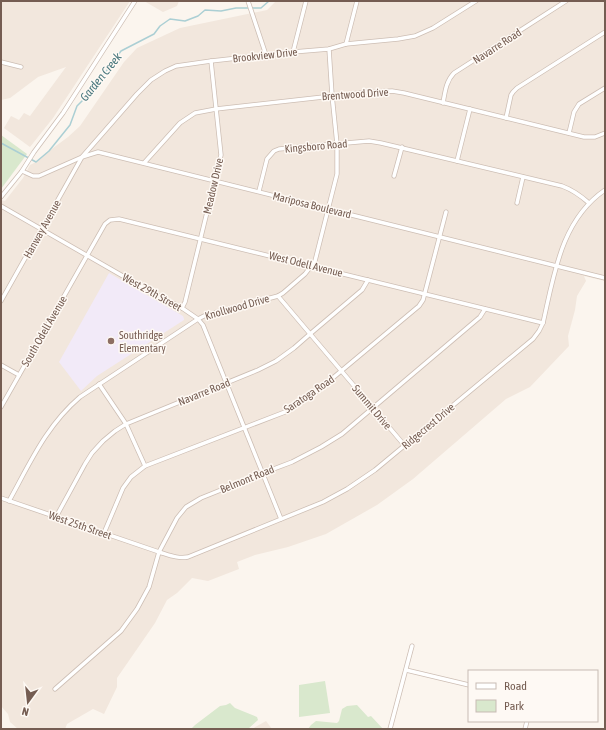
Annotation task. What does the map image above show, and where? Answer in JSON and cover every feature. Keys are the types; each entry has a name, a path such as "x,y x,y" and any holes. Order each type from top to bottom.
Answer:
{"street":[{"path":"1,197 64,113 135,1"},
{"path":"248,1 266,55"},
{"path":"293,52 306,1"},
{"path":"346,44 357,1"},
{"name":"Brookview Drive","path":"82,158 137,94 151,80 176,66 329,49 346,44 416,36 433,28 476,1"},
{"name":"Navarre Road","path":"443,103 448,82 454,73 566,1"},
{"path":"506,118 511,95 517,88 605,32"},
{"name":"Knollwood Drive","path":"9,501 53,424 69,406 80,397 198,319 206,315 278,296 299,279 316,261 337,174 337,144 329,49"},
{"name":"Meadow Drive","path":"182,308 185,302 221,155 211,61"},
{"path":"1,62 21,67"},
{"path":"569,133 574,112 579,104 605,88"},
{"name":"Brentwood Drive","path":"144,163 180,123 195,113 216,109 332,95 380,91 392,91 584,137 594,137 605,133"},
{"path":"457,161 470,109"},
{"name":"Kingsboro Road","path":"259,191 267,159 274,151 279,149 369,141 402,147 569,189 589,203"},
{"path":"394,176 402,147"},
{"name":"Mariposa Boulevard","path":"22,170 33,176 40,176 98,152 259,191 439,238 605,278"},
{"name":"Hanway Avenue","path":"1,301 82,158"},
{"path":"517,203 523,177"},
{"name":"Ridgecrest Drive","path":"159,552 180,558 188,557 323,502 347,489 375,470 405,446 533,339 539,331 542,323 563,244 579,215 589,203 605,190"},
{"name":"West 29th Street","path":"1,206 182,308 198,319 203,325 281,519"},
{"name":"Saratoga Road","path":"104,533 123,488 131,477 145,466 285,412 316,392 419,306 423,300 446,212"},
{"name":"West Odell Avenue","path":"87,255 105,224 110,220 119,219 542,323"},
{"name":"South Odell Avenue","path":"1,407 87,255"},
{"name":"Navarre Road","path":"56,517 92,453 115,431 126,424 258,370 276,361 294,348 362,290 368,280"},
{"name":"Summit Drive","path":"278,296 405,446"},
{"name":"Belmont Road","path":"55,689 121,631 137,609 149,587 159,552 177,518 186,507 201,498 263,472 292,462 342,434 480,317 485,308"},
{"path":"1,365 19,375"},
{"path":"99,384 126,424 145,466"},
{"name":"West 25th Street","path":"1,498 159,552"},
{"path":"390,729 412,646"},
{"path":"406,670 468,685"}],"shaded area":[{"path":"1,1 130,1 53,118 30,147 4,128 11,116 19,120 24,113 30,116 66,67 38,77 10,98 1,100"},
{"path":"144,1 179,1 177,6 163,12"},
{"path":"276,1 605,1 605,281 584,276 586,281 577,296 568,336 569,346 530,387 506,399 413,479 377,505 326,534 288,547 255,555 237,562 239,569 208,581 192,578 177,593 167,600 155,623 117,678 117,687 104,714 93,709 67,724 65,729 18,729 10,722 8,714 1,706 1,200 5,201 23,178 30,165 36,162 80,126 124,62 137,48 180,28 267,10"},
{"name":"Southridge Elementary","path":"109,273 183,316 184,320 97,376 81,391 59,362"},
{"path":"266,721 272,729 252,729"}],"green space":[{"path":"1,135 27,154 1,189"},
{"path":"325,681 330,713 299,717 299,685"},
{"path":"230,703 235,708 257,717 258,720 248,729 191,729 220,706"},
{"path":"357,705 368,717 371,716 383,729 308,729 316,721 337,723 339,721 342,709 347,706"}],"waterway":[{"name":"Garden Creek","path":"1,143 36,162 49,151 70,125 77,106 91,92 121,51 154,34 160,26 170,19 185,21 198,16 205,10 221,11 236,8 261,8 269,1"}],"place":[{"name":"Southridge Elementary","path":"111,341"}]}
